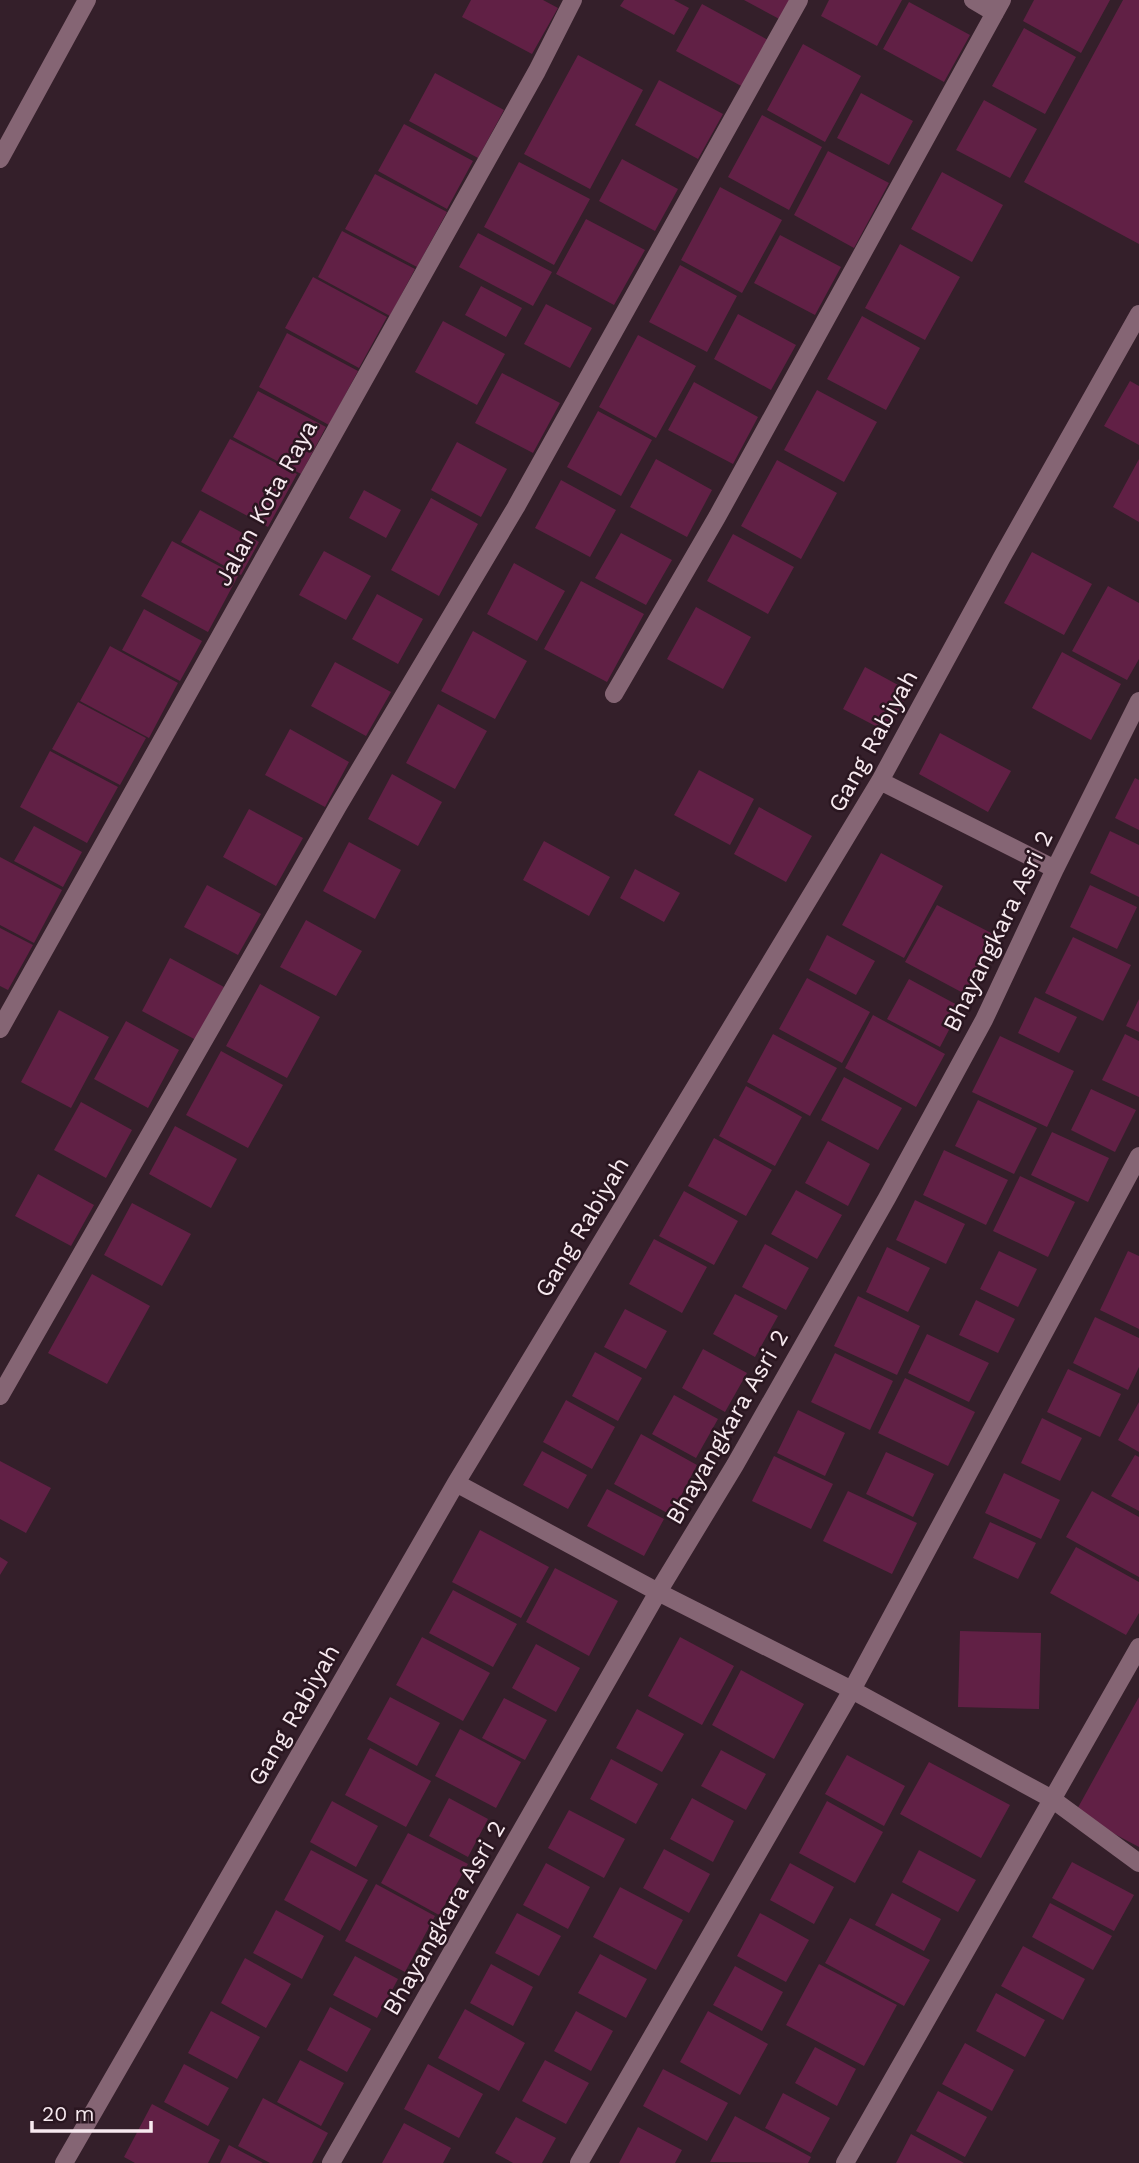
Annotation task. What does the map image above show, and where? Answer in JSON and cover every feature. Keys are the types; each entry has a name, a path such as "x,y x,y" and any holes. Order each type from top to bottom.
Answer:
{"street":[{"path":"0,159 87,0"},
{"name":"Jalan Kota Raya","path":"0,1029 537,71 573,0"},
{"path":"0,1396 338,806 516,507 799,0"},
{"path":"614,694 718,517 998,6 973,0"},
{"name":"Gang Rabiyah","path":"64,2163 456,1483 880,781 1139,314"},
{"name":"Bhayangkara Asri 2","path":"331,2163 887,1198 984,1020 1055,869 1139,701"},
{"path":"880,781 1055,869"},
{"path":"579,2163 852,1690 1139,1156"},
{"path":"456,1483 658,1592 852,1690 1052,1799 1139,1863"},
{"path":"845,2163 1139,1647"}],"building":[{"path":"471,0 543,0 558,8 532,54 462,17"},
{"path":"624,0 674,0 689,8 674,35 620,6"},
{"path":"744,0 794,0 783,21"},
{"path":"829,0 902,0 877,46 821,16"},
{"path":"1034,0 1110,0 1081,53 1023,21"},
{"path":"1123,0 1139,0 1139,244 1024,182"},
{"path":"909,2 970,35 944,82 883,49"},
{"path":"702,4 770,41 745,88 676,51"},
{"path":"1024,28 1076,57 1045,114 992,86"},
{"path":"803,44 861,76 825,142 767,110"},
{"path":"578,55 643,90 590,189 524,154"},
{"path":"435,73 504,110 478,158 409,121"},
{"path":"659,80 723,114 698,159 635,125"},
{"path":"861,93 913,121 889,165 837,138"},
{"path":"984,100 1037,129 1010,178 956,150"},
{"path":"762,115 822,147 789,210 728,177"},
{"path":"404,124 473,161 447,209 378,171"},
{"path":"828,151 889,183 854,248 794,215"},
{"path":"622,159 678,189 655,231 599,201"},
{"path":"519,162 590,199 554,265 484,227"},
{"path":"942,172 1003,205 972,262 911,229"},
{"path":"375,174 447,212 417,267 345,229"},
{"path":"720,187 782,220 742,293 681,260"},
{"path":"586,219 645,250 614,305 556,274"},
{"path":"342,231 415,269 390,316 318,277"},
{"path":"478,233 552,272 533,306 459,267"},
{"path":"780,235 841,267 815,315 754,283"},
{"path":"900,244 960,277 925,340 865,308"},
{"path":"680,265 737,296 707,352 649,322"},
{"path":"313,277 387,317 359,368 285,328"},
{"path":"481,286 522,308 506,337 465,315"},
{"path":"546,304 592,328 570,368 524,344"},
{"path":"738,314 796,345 771,390 714,359"},
{"path":"862,316 920,348 886,410 827,379"},
{"path":"443,321 505,354 477,405 415,372"},
{"path":"287,333 358,371 329,425 259,387"},
{"path":"638,335 696,366 656,438 599,407"},
{"path":"502,373 560,403 533,453 475,423"},
{"path":"1130,381 1139,386 1139,445 1104,426"},
{"path":"694,382 758,417 733,464 668,430"},
{"path":"817,390 877,422 844,482 784,450"},
{"path":"258,391 326,427 301,474 233,437"},
{"path":"598,411 652,440 621,496 567,467"},
{"path":"230,439 297,474 268,527 201,491"},
{"path":"457,442 507,469 481,517 431,490"},
{"path":"656,459 712,490 687,537 630,507"},
{"path":"1139,459 1139,522 1113,507"},
{"path":"777,460 837,493 801,559 741,526"},
{"path":"561,480 616,510 590,557 535,528"},
{"path":"364,490 401,510 386,538 349,518"},
{"path":"431,498 478,524 439,596 391,570"},
{"path":"200,510 259,542 241,575 181,542"},
{"path":"621,533 672,560 646,605 595,578"},
{"path":"733,534 794,567 768,614 707,581"},
{"path":"172,541 238,576 208,632 141,596"},
{"path":"324,551 371,576 346,620 299,595"},
{"path":"1032,552 1092,584 1064,635 1004,603"},
{"path":"514,563 565,591 537,641 487,614"},
{"path":"581,581 644,614 607,682 544,649"},
{"path":"1108,586 1139,603 1139,659 1127,680 1072,651"},
{"path":"377,594 423,619 398,664 352,639"},
{"path":"696,607 751,637 723,689 667,659"},
{"path":"144,609 202,641 180,681 122,650"},
{"path":"473,631 527,661 495,719 441,691"},
{"path":"110,646 178,683 149,738 80,701"},
{"path":"1062,652 1121,684 1091,740 1032,708"},
{"path":"335,662 391,692 366,736 311,706"},
{"path":"865,667 909,691 887,732 843,709"},
{"path":"78,702 146,738 120,785 52,749"},
{"path":"438,704 487,731 455,789 406,763"},
{"path":"290,729 349,762 325,807 265,775"},
{"path":"940,733 1011,771 988,812 919,774"},
{"path":"50,751 118,787 87,843 20,807"},
{"path":"699,770 754,799 730,845 674,815"},
{"path":"392,774 442,802 418,846 368,819"},
{"path":"1135,778 1139,780 1139,830 1115,818"},
{"path":"759,807 812,836 786,882 734,854"},
{"path":"249,809 303,838 276,886 223,857"},
{"path":"34,826 82,852 63,887 14,861"},
{"path":"1110,831 1139,845 1139,897 1090,873"},
{"path":"544,841 610,877 589,916 523,880"},
{"path":"349,842 401,870 375,919 323,891"},
{"path":"881,853 943,886 904,958 842,925"},
{"path":"0,857 62,890 34,943 0,925"},
{"path":"635,869 680,893 664,922 620,898"},
{"path":"207,885 261,914 238,955 184,927"},
{"path":"1090,885 1137,907 1117,949 1070,927"},
{"path":"937,905 997,936 965,994 905,962"},
{"path":"306,920 362,951 336,996 280,967"},
{"path":"0,928 33,945 8,990 0,986"},
{"path":"827,935 875,961 856,995 809,970"},
{"path":"1073,937 1131,965 1103,1021 1045,993"},
{"path":"170,958 224,987 196,1040 142,1011"},
{"path":"807,978 870,1012 842,1063 779,1029"},
{"path":"909,979 961,1007 940,1047 887,1019"},
{"path":"260,984 320,1017 287,1078 226,1046"},
{"path":"1035,997 1077,1017 1059,1053 1018,1033"},
{"path":"1139,999 1139,1032 1126,1026"},
{"path":"59,1010 109,1037 71,1108 21,1082"},
{"path":"873,1015 945,1054 916,1107 845,1068"},
{"path":"126,1021 179,1050 148,1108 94,1079"},
{"path":"773,1034 837,1068 810,1116 747,1082"},
{"path":"1125,1034 1139,1041 1139,1097 1102,1080"},
{"path":"1000,1036 1074,1071 1047,1127 972,1092"},
{"path":"221,1051 283,1085 248,1148 186,1115"},
{"path":"844,1077 902,1108 878,1150 821,1120"},
{"path":"746,1086 802,1117 775,1166 719,1136"},
{"path":"1091,1089 1136,1110 1115,1152 1071,1130"},
{"path":"978,1100 1037,1128 1014,1174 955,1146"},
{"path":"81,1102 132,1130 106,1178 54,1150"},
{"path":"175,1126 237,1159 211,1208 149,1174"},
{"path":"1052,1132 1109,1158 1088,1202 1031,1175"},
{"path":"714,1138 772,1170 746,1216 688,1186"},
{"path":"828,1141 870,1164 848,1206 805,1183"},
{"path":"944,1150 1008,1180 986,1225 923,1195"},
{"path":"38,1174 94,1205 71,1246 15,1216"},
{"path":"1020,1176 1075,1202 1048,1257 993,1231"},
{"path":"796,1190 842,1215 817,1259 771,1234"},
{"path":"684,1191 738,1221 714,1265 659,1236"},
{"path":"915,1200 965,1224 946,1264 896,1240"},
{"path":"132,1203 191,1234 162,1286 104,1255"},
{"path":"654,1239 707,1267 682,1313 629,1284"},
{"path":"765,1244 809,1268 786,1310 742,1287"},
{"path":"887,1247 930,1268 908,1312 866,1292"},
{"path":"999,1251 1037,1269 1018,1307 980,1289"},
{"path":"1128,1251 1139,1256 1139,1329 1100,1310"},
{"path":"92,1274 150,1306 107,1384 48,1353"},
{"path":"735,1294 778,1316 755,1357 713,1334"},
{"path":"858,1296 920,1326 897,1375 834,1346"},
{"path":"976,1300 1015,1319 998,1353 959,1335"},
{"path":"625,1309 667,1331 646,1369 604,1347"},
{"path":"1095,1317 1139,1338 1139,1367 1128,1390 1073,1363"},
{"path":"927,1334 989,1363 969,1402 908,1373"},
{"path":"703,1349 747,1373 725,1412 682,1388"},
{"path":"595,1352 642,1378 618,1421 572,1396"},
{"path":"835,1353 893,1381 870,1430 811,1402"},
{"path":"1068,1369 1121,1394 1100,1437 1047,1412"},
{"path":"905,1378 975,1412 948,1466 878,1433"},
{"path":"674,1395 718,1419 696,1458 652,1434"},
{"path":"566,1400 615,1427 592,1469 543,1442"},
{"path":"1139,1402 1139,1452 1118,1440"},
{"path":"798,1410 845,1433 825,1476 777,1453"},
{"path":"1042,1418 1082,1438 1060,1481 1021,1463"},
{"path":"641,1434 697,1465 671,1515 614,1484"},
{"path":"542,1451 587,1475 568,1509 523,1485"},
{"path":"886,1452 934,1474 913,1517 866,1494"},
{"path":"1135,1455 1139,1457 1139,1511 1111,1496"},
{"path":"774,1456 833,1484 811,1529 752,1501"},
{"path":"0,1461 51,1488 26,1533 0,1519"},
{"path":"1004,1473 1060,1500 1041,1539 985,1513"},
{"path":"607,1489 664,1519 644,1556 587,1526"},
{"path":"848,1491 917,1523 892,1574 823,1541"},
{"path":"1092,1491 1139,1517 1139,1577 1066,1537"},
{"path":"990,1522 1036,1543 1018,1579 973,1558"},
{"path":"480,1530 549,1567 521,1618 452,1582"},
{"path":"1076,1547 1139,1582 1139,1613 1126,1635 1050,1593"},
{"path":"0,1557 8,1562 0,1575"},
{"path":"555,1568 618,1601 589,1656 526,1622"},
{"path":"453,1590 517,1624 493,1667 429,1633"},
{"path":"960,1631 1041,1633 1039,1709 958,1707"},
{"path":"422,1637 490,1673 463,1721 396,1685"},
{"path":"680,1637 734,1666 702,1725 648,1696"},
{"path":"536,1644 580,1668 556,1712 512,1688"},
{"path":"741,1670 804,1704 774,1759 712,1725"},
{"path":"390,1697 440,1723 417,1766 367,1739"},
{"path":"1139,1697 1139,1847 1075,1813"},
{"path":"504,1698 547,1720 525,1760 482,1738"},
{"path":"637,1709 684,1734 662,1772 616,1748"},
{"path":"460,1729 521,1762 496,1808 435,1776"},
{"path":"370,1748 431,1781 406,1827 345,1795"},
{"path":"721,1750 766,1774 746,1810 701,1786"},
{"path":"847,1755 905,1786 884,1826 825,1794"},
{"path":"611,1759 658,1784 636,1824 590,1799"},
{"path":"929,1762 1010,1805 981,1858 900,1814"},
{"path":"449,1798 488,1819 468,1857 429,1836"},
{"path":"692,1798 734,1821 713,1862 670,1839"},
{"path":"332,1801 378,1826 356,1867 310,1842"},
{"path":"827,1801 883,1832 855,1883 799,1853"},
{"path":"569,1810 625,1839 604,1878 548,1848"},
{"path":"408,1833 468,1864 439,1915 381,1883"},
{"path":"664,1849 710,1874 689,1913 643,1888"},
{"path":"311,1850 368,1880 340,1931 284,1900"},
{"path":"919,1850 976,1880 958,1912 902,1882"},
{"path":"1072,1862 1134,1895 1114,1931 1052,1898"},
{"path":"546,1863 590,1887 568,1929 523,1905"},
{"path":"790,1863 834,1887 814,1924 770,1900"},
{"path":"376,1884 435,1916 405,1972 345,1941"},
{"path":"620,1887 683,1920 656,1970 593,1937"},
{"path":"892,1893 941,1919 924,1951 875,1925"},
{"path":"1050,1903 1112,1936 1093,1970 1032,1937"},
{"path":"276,1910 324,1936 302,1979 253,1953"},
{"path":"517,1913 561,1936 539,1976 495,1953"},
{"path":"760,1913 809,1940 786,1982 737,1956"},
{"path":"850,1918 930,1960 904,2006 825,1963"},
{"path":"1023,1946 1085,1979 1063,2020 1001,1986"},
{"path":"600,1954 647,1979 626,2018 578,1993"},
{"path":"355,1956 398,1979 377,2018 333,1995"},
{"path":"245,1958 291,1984 266,2028 221,2003"},
{"path":"491,1964 533,1987 513,2026 470,2003"},
{"path":"819,1964 897,2005 864,2066 786,2025"},
{"path":"735,1966 783,1992 762,2031 713,2005"},
{"path":"996,1993 1045,2020 1025,2057 976,2031"},
{"path":"330,2007 371,2029 347,2072 307,2050"},
{"path":"465,2009 525,2043 499,2091 438,2058"},
{"path":"211,2011 260,2037 237,2079 188,2053"},
{"path":"576,2011 613,2031 591,2071 554,2051"},
{"path":"708,2011 768,2044 740,2095 680,2062"},
{"path":"965,2043 1014,2070 992,2111 942,2084"},
{"path":"815,2047 856,2069 837,2106 795,2083"},
{"path":"300,2060 344,2083 321,2126 277,2102"},
{"path":"545,2060 589,2083 566,2124 522,2101"},
{"path":"184,2064 229,2088 208,2126 164,2102"},
{"path":"428,2064 483,2094 459,2138 404,2109"},
{"path":"663,2069 728,2103 707,2141 643,2106"},
{"path":"938,2091 987,2117 965,2157 916,2131"},
{"path":"783,2093 830,2118 811,2153 765,2128"},
{"path":"263,2098 328,2133 312,2163 270,2163 238,2146"},
{"path":"152,2104 220,2140 208,2163 135,2163 124,2157"},
{"path":"735,2116 811,2157 808,2163 710,2162"},
{"path":"516,2117 556,2138 542,2163 513,2163 495,2153"},
{"path":"404,2123 451,2148 443,2163 382,2163"},
{"path":"638,2127 682,2150 675,2163 619,2163"},
{"path":"911,2134 964,2163 896,2163"},
{"path":"229,2145 263,2163 220,2163"}]}
